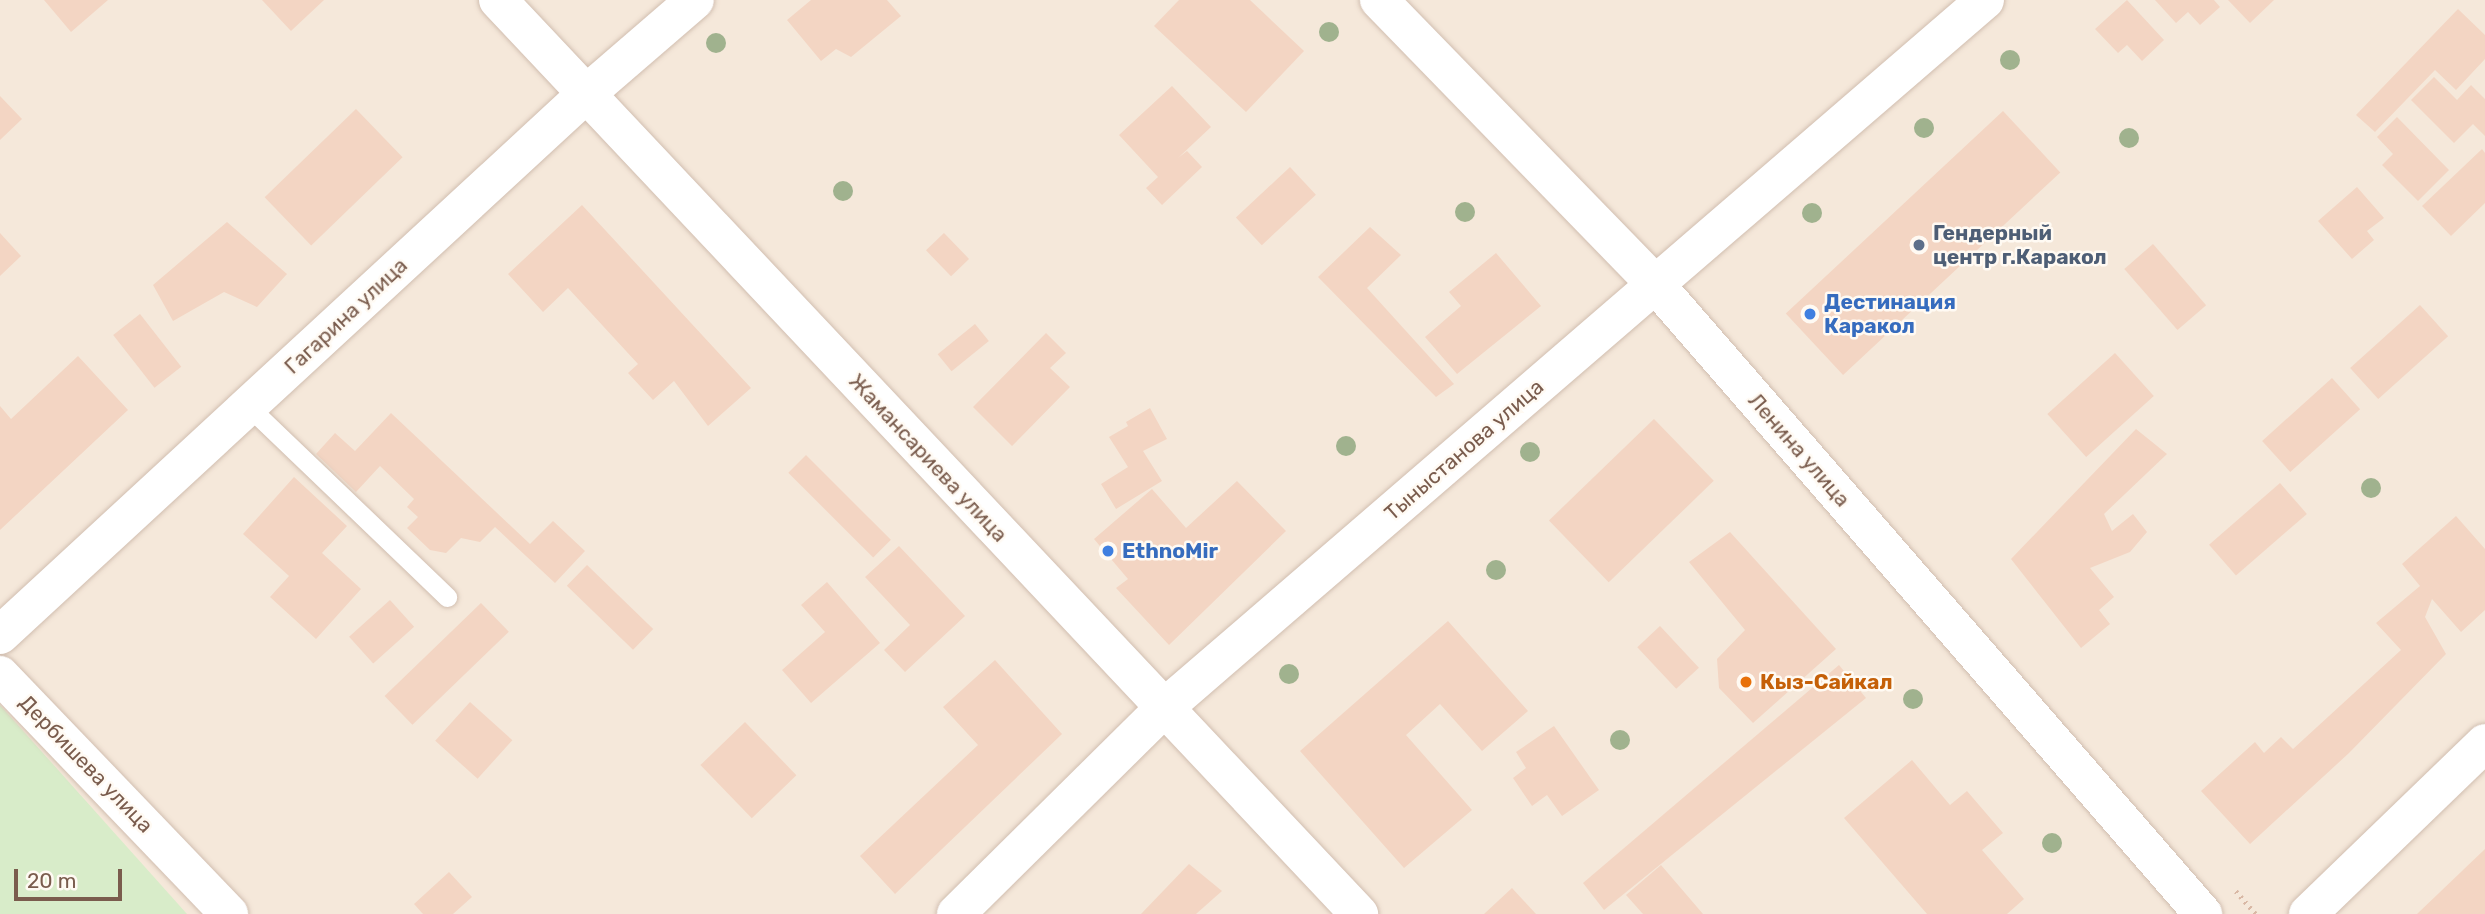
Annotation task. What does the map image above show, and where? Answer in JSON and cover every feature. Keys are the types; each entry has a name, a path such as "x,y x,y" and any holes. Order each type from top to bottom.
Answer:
{"street":[{"name":"Жамансариева улица","path":"498,0 1359,914"},
{"name":"Гагарина улица","path":"0,635 585,95 695,0"},
{"name":"Ленина улица","path":"1379,0 1656,285 2203,914"},
{"name":"Тыныстанова улица","path":"956,914 1164,708 1985,0"},
{"name":"Дербишева улица","path":"0,675 229,914"},
{"path":"2308,914 2485,743"}],"lane":[{"path":"248,406 447,597"}],"shaded area":[{"path":"0,0 2485,0 2485,914 0,914"}],"green space":[{"path":"0,705 187,914 0,914"}],"building":[{"path":"44,0 108,0 71,32"},
{"path":"262,0 324,0 291,31"},
{"path":"811,0 887,0 901,16 851,57 836,49 821,61 787,20"},
{"path":"1179,0 1250,0 1304,51 1246,112 1154,26"},
{"path":"2127,0 2164,40 2142,61 2127,45 2118,53 2095,29"},
{"path":"2155,0 2214,0 2220,7 2200,25 2188,12 2176,23"},
{"path":"2228,0 2274,0 2250,23"},
{"path":"2458,9 2485,35 2485,59 2456,90 2435,70 2375,132 2356,115"},
{"path":"2434,77 2457,100 2471,85 2485,99 2485,136 2473,124 2454,143 2411,100"},
{"path":"1172,86 1211,127 1178,158 1187,151 1202,167 1162,205 1146,188 1158,177 1119,135"},
{"path":"0,96 22,119 0,140"},
{"path":"356,109 403,157 311,245 265,197"},
{"path":"2003,111 2060,172 1843,375 1786,314"},
{"path":"2397,117 2449,170 2418,201 2382,165 2393,154 2377,137"},
{"path":"2482,149 2485,153 2485,203 2451,236 2422,206"},
{"path":"1290,167 1316,195 1262,245 1236,217"},
{"path":"2357,187 2384,218 2367,231 2374,240 2352,259 2318,221"},
{"path":"582,205 751,388 708,426 674,381 653,400 628,373 638,364 568,288 543,312 508,274"},
{"path":"227,222 287,274 257,307 224,292 173,321 153,285"},
{"path":"1370,227 1401,255 1367,288 1454,384 1436,397 1318,277"},
{"path":"0,233 21,256 0,276"},
{"path":"944,233 969,259 951,276 926,250"},
{"path":"2153,244 2206,305 2177,330 2124,269"},
{"path":"1496,253 1541,306 1457,374 1425,337 1461,306 1449,292"},
{"path":"2420,305 2448,336 2378,399 2350,368"},
{"path":"140,314 181,367 154,388 113,335"},
{"path":"975,324 989,341 952,371 938,354"},
{"path":"1046,333 1066,353 1050,368 1070,387 1012,446 973,407"},
{"path":"2115,353 2154,396 2086,457 2047,414"},
{"path":"78,356 128,410 0,530 0,406 11,419"},
{"path":"2332,378 2360,409 2290,472 2262,441"},
{"path":"1150,408 1167,439 1143,451 1162,481 1116,509 1101,484 1128,467 1109,437 1128,426 1126,422"},
{"path":"391,413 530,544 553,521 585,551 555,583 495,527 480,542 461,538 446,553 430,550 407,528 418,517 407,507 414,499 380,466 356,492 316,454 335,433 355,451"},
{"path":"1654,419 1714,481 1609,582 1549,520"},
{"path":"2136,429 2167,454 2104,514 2112,531 2133,514 2147,532 2130,552 2090,568 2114,597 2099,610 2110,624 2081,648 2011,559"},
{"path":"806,455 891,540 873,558 788,473"},
{"path":"294,477 347,526 322,553 361,589 316,639 270,597 289,576 243,534"},
{"path":"1237,481 1286,531 1169,645 1116,588 1128,579 1094,539 1152,489 1186,528"},
{"path":"2280,483 2307,514 2236,576 2209,545"},
{"path":"2456,516 2485,549 2485,610 2461,632 2432,599 2425,617 2446,654 2349,753 2250,844 2201,791 2255,742 2264,753 2281,737 2293,749 2401,650 2376,623 2420,586 2402,564"},
{"path":"1730,532 1836,649 1753,723 1719,688 1717,659 1745,630 1689,562"},
{"path":"899,546 965,616 905,672 884,650 910,625 865,577"},
{"path":"587,565 653,629 633,650 567,586"},
{"path":"827,582 880,643 811,703 782,670 825,632 801,605"},
{"path":"390,600 414,627 373,664 349,637"},
{"path":"481,603 509,632 412,725 385,696"},
{"path":"1448,621 1528,711 1482,751 1440,704 1406,735 1472,810 1404,868 1300,751"},
{"path":"1660,626 1699,668 1676,689 1637,647"},
{"path":"995,660 1062,734 895,894 860,856 978,745 943,707"},
{"path":"1839,665 1866,698 1604,910 1583,883"},
{"path":"470,702 512,740 478,779 435,741"},
{"path":"745,722 796,775 752,818 700,765"},
{"path":"1554,726 1599,790 1562,816 1547,795 1532,806 1513,778 1526,768 1516,752"},
{"path":"1912,760 1950,805 1967,791 2003,833 1982,850 2024,899 2007,914 1927,914 1844,818"},
{"path":"2485,849 2485,914 2417,914"},
{"path":"1189,864 1222,891 1196,914 1141,914"},
{"path":"1661,865 1703,914 1643,914 1626,895"},
{"path":"449,872 472,897 453,914 423,914 414,904"},
{"path":"1512,888 1536,914 1484,914"}],"place":[{"name":"Гендерный центр г.Каракол","path":"1919,245"},
{"name":"Дестинация Каракол","path":"1810,314"},
{"name":"EthnoMir","path":"1108,551"},
{"name":"Кыз-Сайкал","path":"1746,682"}]}
